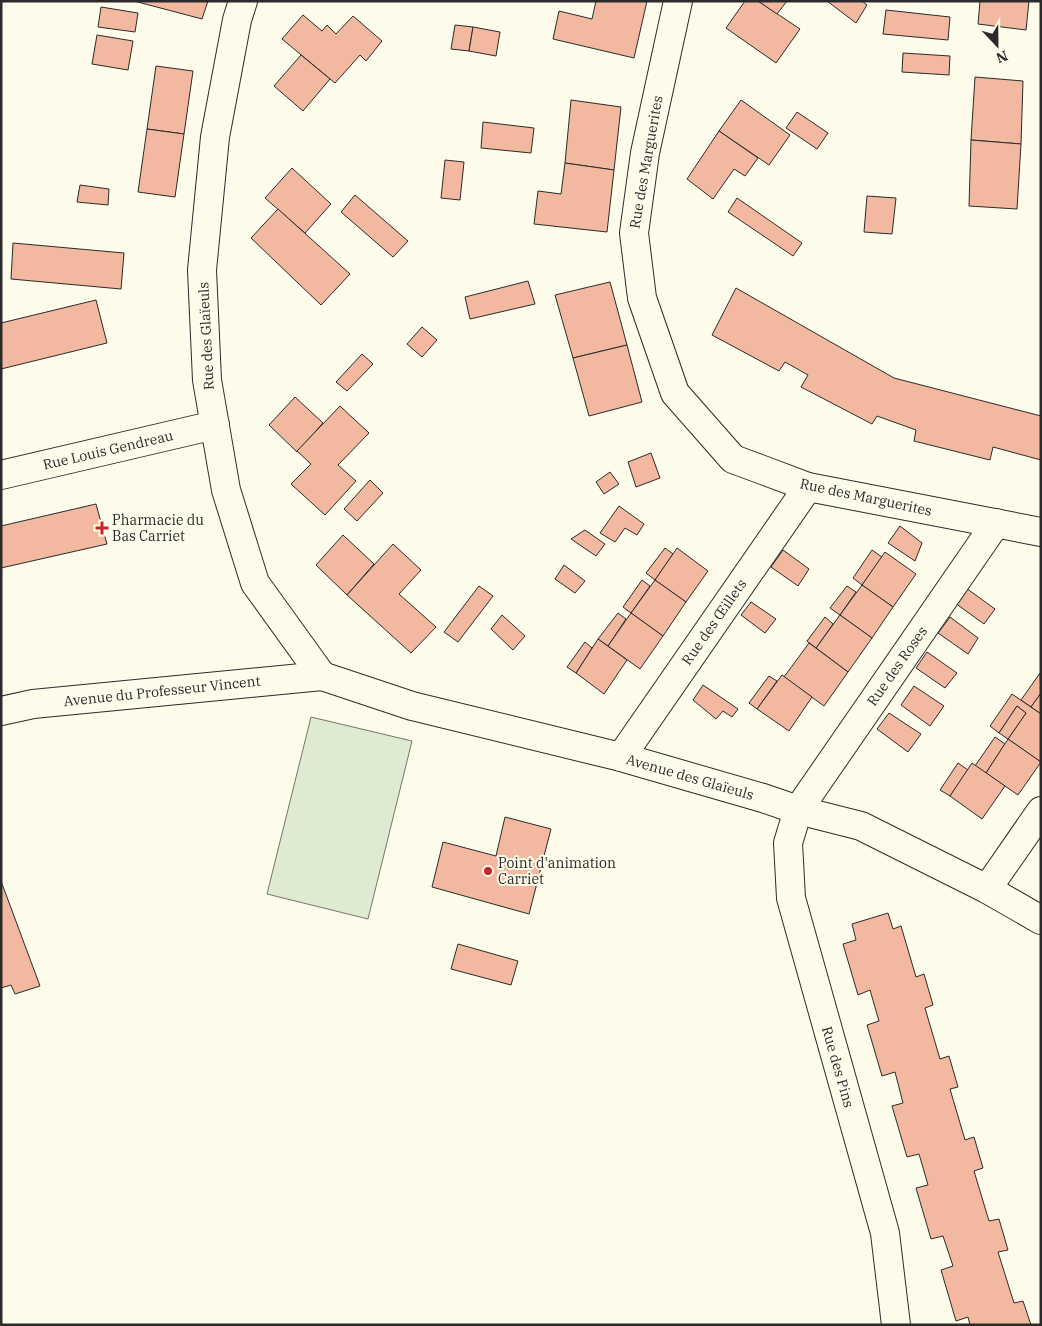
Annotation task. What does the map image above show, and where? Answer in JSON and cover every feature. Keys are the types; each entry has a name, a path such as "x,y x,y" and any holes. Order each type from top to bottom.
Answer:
{"street":[{"name":"Rue des Glaïeuls","path":"243,1 237,20 216,137 202,270 207,380 226,490 255,583 322,676"},
{"name":"Rue des Marguerites","path":"678,1 645,153 634,233 642,298 675,393 733,459 808,487 1041,532"},
{"name":"Rue Louis Gendreau","path":"1,475 215,425"},
{"name":"Rue des Œillets","path":"621,757 808,487"},
{"name":"Rue des Roses","path":"798,810 996,523"},
{"name":"Avenue du Professeur Vincent","path":"1,711 33,704 322,676"},
{"name":"Avenue des Glaïeuls","path":"322,676 412,706 621,757 798,810 861,826 987,889 1041,920"},
{"name":"Rue des Pins","path":"798,810 788,843 792,898 885,1233 896,1325"},
{"path":"987,889 1041,811"}],"green space":[{"path":"311,717 412,741 368,919 267,894"}],"building":[{"path":"134,1 208,1 202,19"},
{"path":"596,1 647,1 634,58 553,39 559,11 592,19"},
{"path":"745,1 758,1 800,29 776,63 726,28"},
{"path":"758,1 787,1 777,14"},
{"path":"827,1 862,1 867,5 856,23"},
{"path":"980,1 1029,1 1026,30 978,24"},
{"path":"101,7 138,13 135,32 98,27"},
{"path":"886,10 950,17 948,40 883,34"},
{"path":"303,15 322,31 327,25 336,34 353,16 382,41 366,61 360,55 335,83 282,39"},
{"path":"455,25 473,27 469,51 451,49"},
{"path":"473,27 500,32 496,56 469,51"},
{"path":"97,35 133,41 128,70 92,64"},
{"path":"903,53 950,56 949,75 902,72"},
{"path":"301,55 330,79 303,111 274,86"},
{"path":"156,66 193,71 184,134 147,129"},
{"path":"975,77 1023,81 1021,144 971,140"},
{"path":"571,100 621,107 614,170 565,163"},
{"path":"741,100 790,135 769,165 719,131"},
{"path":"797,112 828,133 817,149 786,128"},
{"path":"483,122 534,128 531,153 481,148"},
{"path":"147,129 184,134 175,197 138,192"},
{"path":"719,131 758,158 745,176 734,169 713,199 687,179"},
{"path":"971,140 1021,144 1017,209 969,206"},
{"path":"445,160 464,162 460,200 441,198"},
{"path":"565,163 614,170 607,232 534,224 538,191 561,194"},
{"path":"292,168 331,204 305,233 265,198"},
{"path":"80,185 109,189 108,205 77,202"},
{"path":"355,195 408,241 393,257 341,212"},
{"path":"867,196 896,198 892,234 864,232"},
{"path":"737,198 802,243 793,256 728,212"},
{"path":"278,209 350,274 321,305 251,238"},
{"path":"13,243 124,253 121,289 11,279"},
{"path":"528,281 535,304 470,319 465,297"},
{"path":"610,282 627,345 573,358 555,295"},
{"path":"736,288 894,378 1041,416 1041,460 993,447 990,460 914,441 916,430 877,416 872,424 801,387 808,375 785,362 779,371 712,335"},
{"path":"96,300 107,343 1,369 1,323"},
{"path":"422,327 437,340 422,357 407,344"},
{"path":"627,345 642,402 589,416 573,358"},
{"path":"362,354 373,364 347,391 336,382"},
{"path":"295,397 323,423 297,452 269,425"},
{"path":"340,406 369,433 338,465 356,481 325,515 291,484 311,464 297,451"},
{"path":"651,453 660,478 636,487 628,462"},
{"path":"610,472 619,484 604,494 596,482"},
{"path":"370,480 383,493 357,521 344,509"},
{"path":"96,504 107,544 1,568 1,526"},
{"path":"619,506 644,524 637,535 625,528 615,542 600,533"},
{"path":"900,526 922,543 915,561 888,543"},
{"path":"585,530 605,544 596,556 571,539"},
{"path":"343,535 374,564 347,595 316,565"},
{"path":"393,544 421,570 399,594 436,627 411,653 347,595"},
{"path":"665,548 673,554 655,580 646,573"},
{"path":"677,548 708,571 686,602 655,580"},
{"path":"783,550 809,569 798,586 771,567"},
{"path":"872,550 882,557 862,585 853,578"},
{"path":"885,552 916,574 893,607 862,585"},
{"path":"564,565 585,581 575,593 555,579"},
{"path":"642,580 650,586 631,613 623,607"},
{"path":"655,580 686,602 663,636 631,613"},
{"path":"862,585 893,607 872,638 840,615"},
{"path":"479,586 493,596 458,642 444,632"},
{"path":"847,586 856,592 840,615 830,608"},
{"path":"966,588 995,609 984,624 955,603"},
{"path":"751,602 776,619 765,633 741,615"},
{"path":"618,613 626,619 608,646 598,639"},
{"path":"631,613 663,636 640,669 608,646"},
{"path":"502,615 525,636 513,650 491,629"},
{"path":"840,615 872,638 848,672 816,648"},
{"path":"825,617 833,624 816,648 807,641"},
{"path":"950,617 978,638 968,654 938,633"},
{"path":"598,639 627,660 604,694 576,673"},
{"path":"585,642 592,648 576,673 567,667"},
{"path":"809,643 848,672 824,706 784,677"},
{"path":"927,652 957,673 945,688 916,668"},
{"path":"1040,673 1041,693 1031,707 1021,700"},
{"path":"782,675 812,697 789,731 757,709"},
{"path":"769,676 777,681 757,709 749,703"},
{"path":"703,685 738,709 732,717 723,711 716,719 693,700"},
{"path":"914,686 944,706 930,726 901,705"},
{"path":"1041,693 1041,714 1031,707"},
{"path":"1012,694 1041,714 1041,762 1008,739 1026,713 1017,706 999,733 990,726"},
{"path":"1017,706 1026,713 1008,739 999,733"},
{"path":"889,713 921,734 908,752 877,729"},
{"path":"995,737 1005,744 986,773 975,766"},
{"path":"1008,739 1041,762 1018,795 986,773"},
{"path":"958,763 968,770 950,796 940,790"},
{"path":"972,763 1005,786 982,819 950,796"},
{"name":"Point d'animation Carriet","path":"505,817 551,829 529,914 432,887 443,842 496,856"},
{"path":"1,881 40,986 15,994 11,985 1,988"},
{"path":"888,913 893,929 901,926 916,977 924,974 933,1005 925,1008 940,1059 949,1056 958,1087 950,1089 965,1140 974,1137 983,1168 974,1171 989,1221 999,1219 1008,1250 998,1252 1014,1303 1023,1301 1031,1325 970,1325 968,1317 956,1321 941,1270 953,1266 943,1236 931,1239 916,1188 928,1185 919,1154 907,1157 892,1106 903,1103 895,1072 882,1076 867,1025 879,1021 870,990 858,995 843,944 856,940 852,924"},
{"path":"458,944 518,961 511,985 451,969"}],"place":[{"name":"Pharmacie du Bas Carriet","path":"102,528"},
{"name":"Point d'animation Carriet","path":"488,871"}]}
